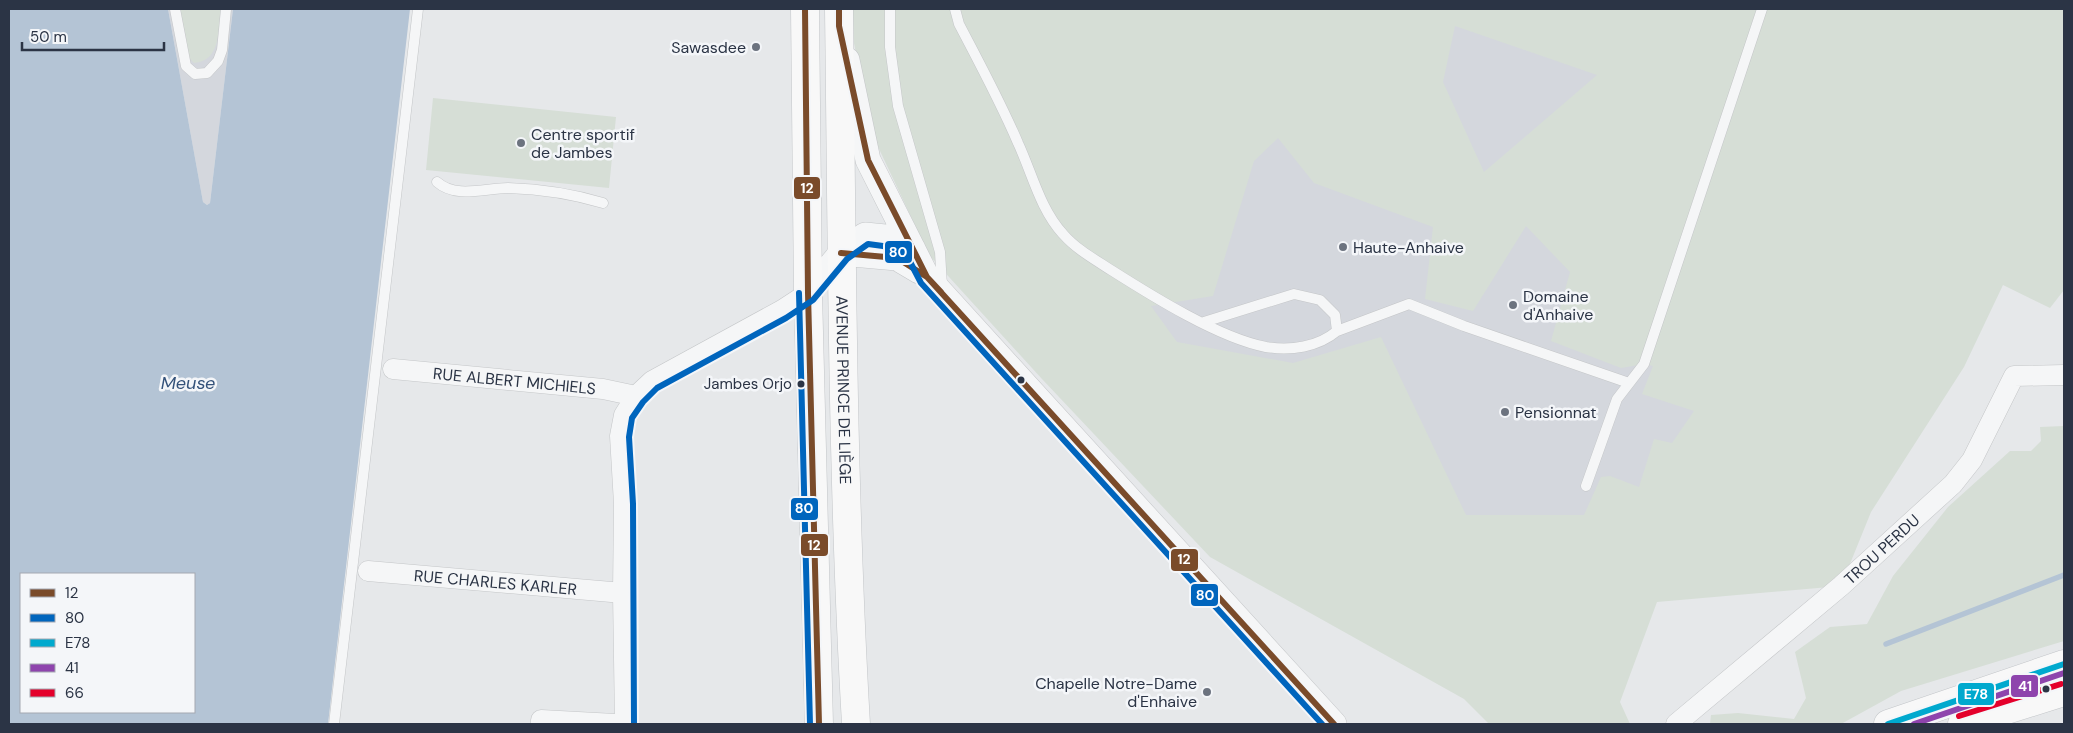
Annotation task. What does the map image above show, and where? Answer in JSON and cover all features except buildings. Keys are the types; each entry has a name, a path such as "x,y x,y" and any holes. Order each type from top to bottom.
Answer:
{"main road":[{"name":"AVENUE PRINCE DE LIÈGE","path":"805,9 808,293 819,724"},
{"name":"AVENUE PRINCE DE LIÈGE","path":"839,18 841,253 846,479 856,724"},
{"path":"1888,724 2064,664"},
{"path":"1962,724 2064,692"}],"street":[{"path":"839,18 868,160 913,249 935,286"},
{"path":"625,724 624,504 620,436 624,415 636,396 652,381 774,314 808,293 841,253 865,235 885,237 913,249"},
{"path":"841,253 897,258 935,286 1334,724"},
{"name":"RUE ALBERT MICHIELS","path":"393,369 603,389 636,396"},
{"name":"TROU PERDU","path":"1676,724 1841,586 1953,484 1972,460 2014,376 2064,375"},
{"name":"RUE CHARLES KARLER","path":"368,571 623,593"},
{"path":"541,724 541,720 615,724"}],"lane":[{"path":"175,9 186,66 195,74 207,73 218,61 222,50 226,9"},
{"path":"334,724 418,9"},
{"path":"890,9 890,47 898,106 940,252 935,286"},
{"path":"955,9 959,24 1018,143 1044,207 1062,234 1080,250 1144,291 1237,338 1267,347 1303,348 1327,340 1338,331 1409,304 1464,326 1629,383"},
{"path":"1586,486 1617,399 1644,364 1762,9"},
{"path":"437,182 445,189 478,191 507,188 580,196 603,203"},
{"path":"1204,322 1294,294 1320,300 1335,315 1338,331"}],"shaded area":[{"path":"168,9 233,9 210,203 207,205 203,202"},
{"path":"178,9 221,9 217,43 214,51 203,61 194,63 190,59"},
{"name":"Domaine d'Anhaive","path":"849,9 2064,9 2064,290 2050,308 2003,285 1964,367 1871,512 1841,586 1657,602 1620,702 1630,724 1489,724 1464,699 1210,557 1042,379 929,255 872,134 849,18","holes":["1455,26 1597,75 1484,172 1443,82","1278,138 1314,183 1433,227 1425,299 1473,311 1526,226 1570,272 1551,341 1621,368 1644,364 1653,366 1642,394 1694,411 1672,443 1654,439 1639,487 1610,476 1601,477 1584,515 1466,515 1381,337 1293,363 1177,342 1151,306 1213,296 1254,161"]},
{"name":"Domaine d'Anhaive","path":"1103,9 2060,9 1657,602 1338,457 1071,297"},
{"name":"Centre sportif de Jambes","path":"433,98 616,117 609,188 426,170"},
{"path":"2064,426 2064,641 1901,691 1841,724 1710,724 1711,715 1738,713 1794,719 1806,698 1795,652 1830,627 1867,624 1893,576 1948,507 2010,451 2031,451 2041,441 2040,427"}],"water":[{"name":"Meuse","path":"9,9 168,9 203,202 207,205 210,203 233,9 410,9 328,724 9,724"}],"waterway":[{"path":"1886,644 2064,575"}],"transit line":[{"name":"12","path":"805,9 808,293 819,724"},
{"name":"12","path":"839,9 839,26 868,160 927,277 1334,724"},
{"name":"80","path":"634,724 633,504 629,437 632,418 643,402 657,388 786,318 813,300 847,259 868,244 883,246 907,256 921,283 1322,724"},
{"name":"12","path":"841,253 897,258 927,277 941,292"},
{"name":"80","path":"799,293 810,724"},
{"name":"E78","path":"1888,724 2064,664"},
{"name":"41","path":"1914,724 2064,673"},
{"name":"66","path":"1959,716 2061,684"}],"place":[{"name":"Sawasdee","path":"756,47"},
{"name":"Centre sportif de Jambes","path":"521,143"},
{"name":"Haute-Anhaive","path":"1343,247"},
{"name":"Domaine d'Anhaive","path":"1513,305"},
{"name":"Jambes Orjo","path":"801,384"},
{"name":"Pensionnat","path":"1505,412"},
{"name":"Chapelle Notre-Dame d'Enhaive","path":"1207,692"}]}
